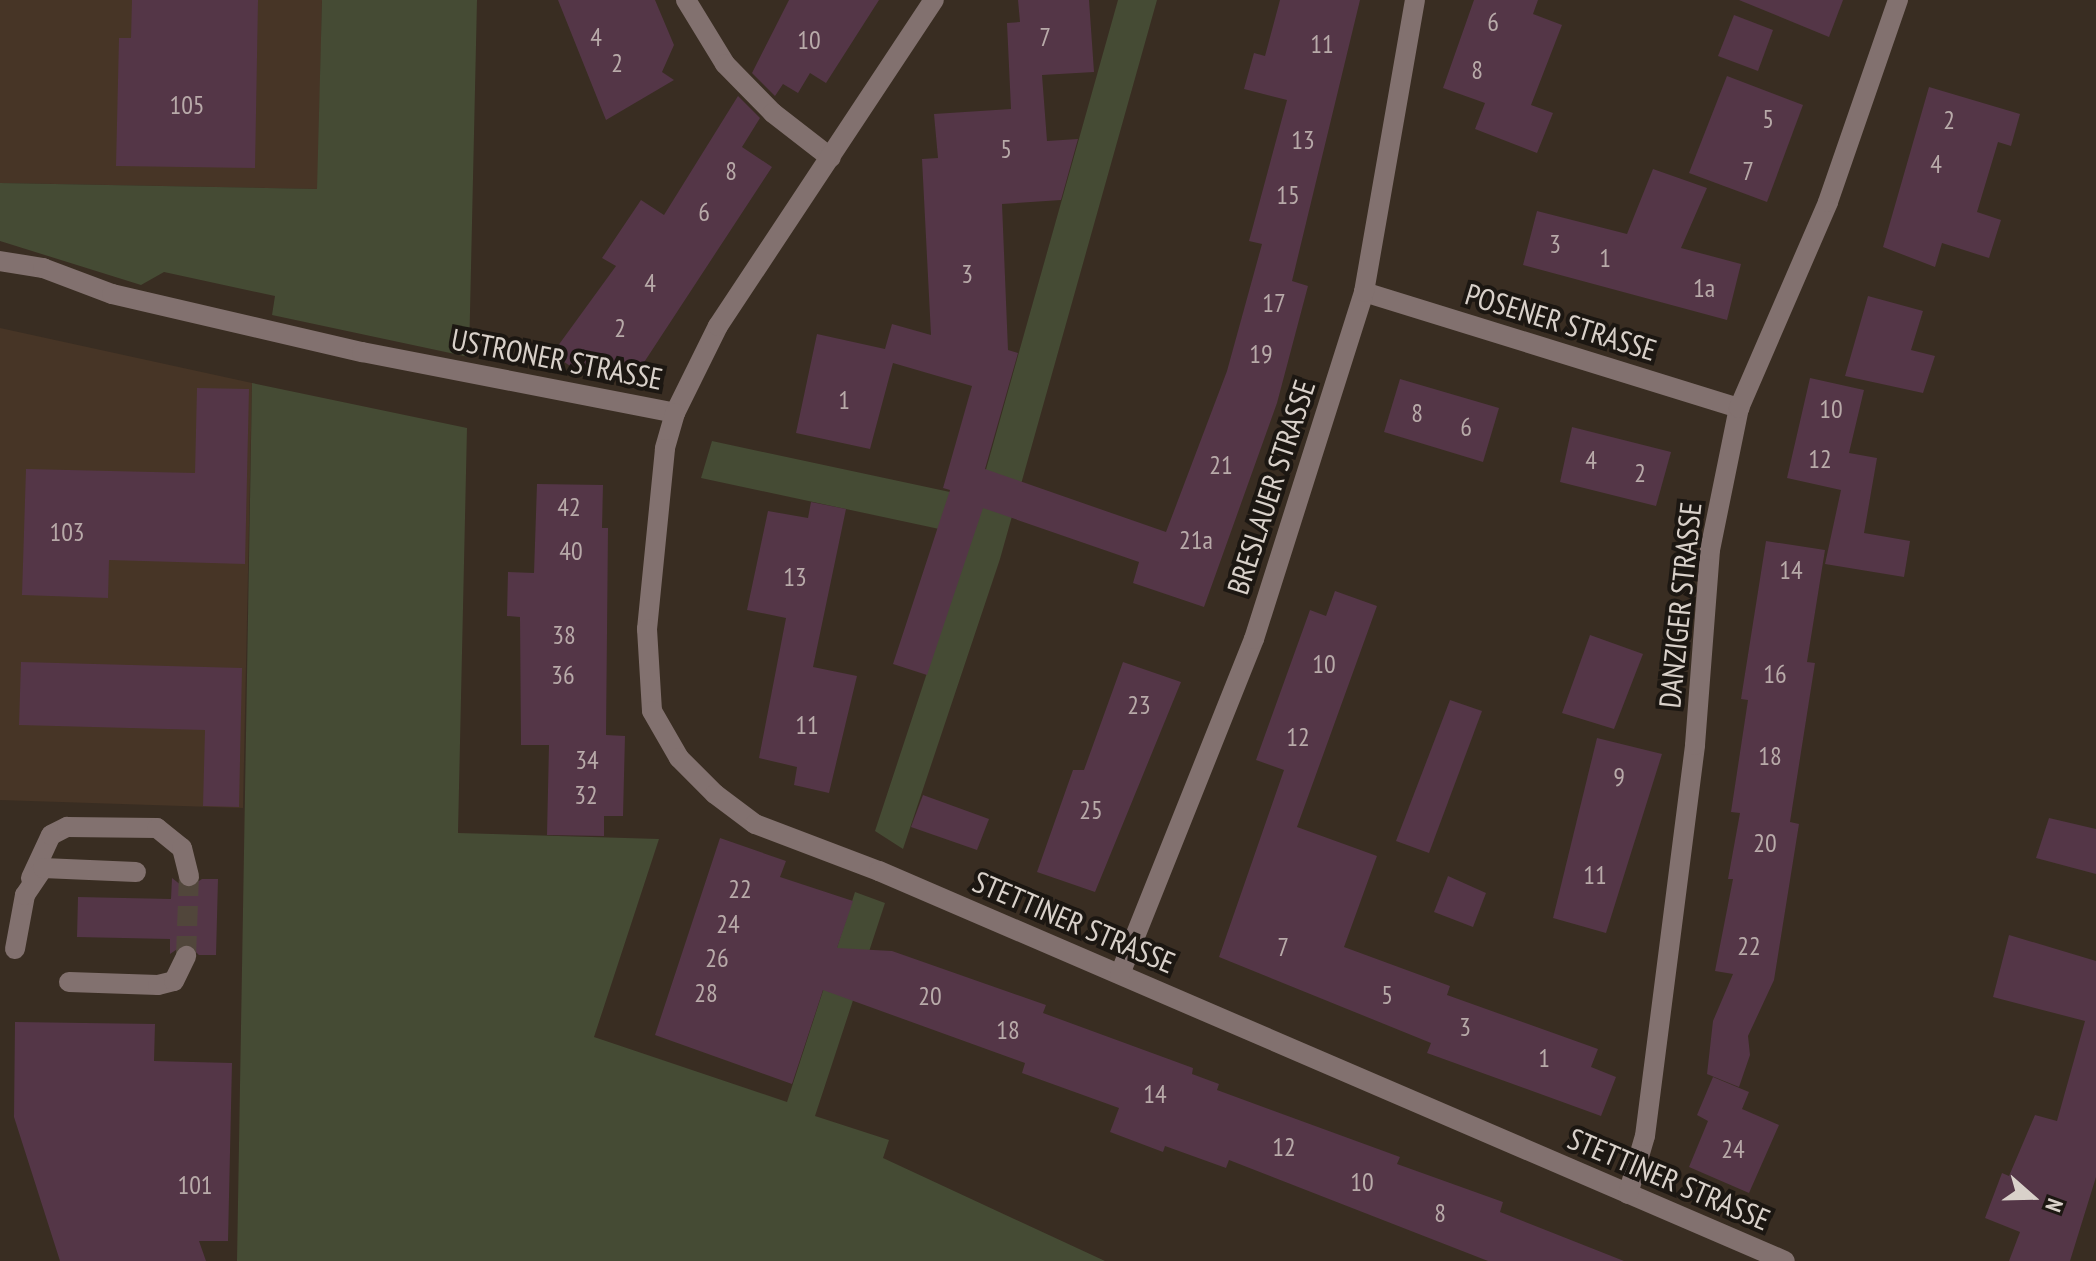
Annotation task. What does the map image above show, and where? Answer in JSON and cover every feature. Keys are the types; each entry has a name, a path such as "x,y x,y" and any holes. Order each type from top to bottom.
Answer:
{"street":[{"path":"686,0 725,64 773,113 831,158"},
{"name":"USTRONER STRASSE","path":"0,261 43,268 112,294 362,352 675,413 718,326 934,0"},
{"name":"BRESLAUER STRASSE","path":"1120,974 1254,639 1364,292 1415,0"},
{"name":"DANZIGER STRASSE","path":"1628,1194 1645,1136 1695,745 1710,550 1739,408 1828,202 1898,0"},
{"name":"POSENER STRASSE","path":"1364,292 1739,408"},
{"name":"STETTINER STRASSE","path":"675,413 665,449 647,629 652,711 679,758 755,824 1120,974 1785,1261"},
{"path":"15,949 31,878 51,835 67,827 157,828 182,848 189,876"},
{"path":"31,878 43,868 136,872"},
{"path":"69,982 158,985 174,981 186,956"}],"shaded area":[{"path":"0,0 322,0 318,189 0,183"},
{"path":"0,328 252,383 243,808 0,800"}],"green space":[{"path":"322,0 477,0 469,357 272,315 275,296 164,272 141,285 0,241 0,183 317,189"},
{"path":"1118,0 1157,0 1000,559 903,849 875,831 972,536 701,478 712,441 978,498"},
{"path":"252,383 467,428 458,833 659,839 594,1037 787,1102 855,892 885,903 815,1116 889,1140 883,1158 1105,1261 237,1261"}],"building":[{"path":"132,0 258,0 255,168 116,166 119,38 131,38"},
{"path":"558,0 655,0 674,45 662,72 674,80 606,120"},
{"path":"789,0 879,0 826,83 810,73 798,93 783,84 775,96 752,73"},
{"path":"1018,0 1089,0 1094,72 1042,75 1047,141 1078,139 1061,200 1002,204 1008,350 1018,353 985,469 1166,532 1227,371 1262,244 1249,241 1287,100 1244,89 1254,53 1265,56 1280,0 1360,0 1292,281 1308,286 1277,403 1204,607 1133,583 1139,562 983,508 927,675 893,664 950,490 943,488 972,386 893,363 870,449 796,433 817,334 885,349 892,324 931,335 922,159 938,158 934,114 1011,109 1007,23 1020,22"},
{"path":"1474,0 1538,0 1533,14 1562,25 1531,105 1553,113 1537,153 1475,129 1485,103 1443,88"},
{"path":"1739,0 1843,0 1829,37"},
{"path":"1734,15 1773,30 1758,71 1718,56"},
{"path":"1727,76 1803,105 1767,202 1689,173"},
{"path":"1929,87 2020,114 2011,146 1998,142 1977,212 2001,220 1989,258 1942,243 1935,267 1883,247"},
{"path":"738,96 760,118 742,147 772,167 639,370 626,362 618,375 598,361 587,377 552,354 616,266 602,258 641,200 664,215"},
{"path":"1653,169 1707,188 1681,248 1741,264 1727,320 1523,265 1537,211 1627,234"},
{"path":"1868,296 1923,311 1911,350 1935,356 1923,393 1845,376"},
{"path":"1810,378 1864,390 1849,453 1877,458 1864,533 1910,541 1904,577 1825,564 1841,490 1787,478"},
{"path":"1400,379 1499,408 1483,462 1384,432"},
{"path":"197,388 249,389 245,564 109,560 108,598 22,595 26,469 195,473"},
{"path":"1572,427 1671,452 1656,506 1560,482"},
{"path":"537,484 603,485 602,528 608,528 606,735 625,736 623,816 604,816 604,836 547,835 549,745 521,745 520,617 507,616 508,572 534,573"},
{"path":"811,502 846,509 813,667 857,676 829,793 794,785 797,767 759,758 786,618 747,610 768,511 808,518"},
{"path":"1766,541 1825,550 1807,662 1815,663 1790,822 1799,824 1774,980 1748,1036 1750,1055 1739,1087 1707,1074 1713,1021 1733,974 1715,971 1733,879 1728,879 1740,813 1731,812 1748,700 1741,699"},
{"path":"1335,591 1377,606 1297,827 1377,856 1344,947 1450,986 1447,995 1598,1049 1591,1067 1616,1077 1601,1116 1427,1053 1431,1043 1219,957 1284,770 1256,760 1310,610 1326,616"},
{"path":"1590,635 1643,654 1614,729 1562,713"},
{"path":"21,662 242,668 239,807 203,806 205,730 19,725"},
{"path":"1123,662 1181,682 1095,892 1037,872 1073,770 1084,770"},
{"path":"1450,700 1482,711 1429,853 1396,841"},
{"path":"1597,738 1662,754 1606,933 1553,918"},
{"path":"923,795 989,819 977,850 911,827"},
{"path":"2049,818 2096,829 2096,874 2036,858"},
{"path":"720,838 786,861 780,877 853,901 837,948 892,951 1046,1005 1043,1013 1193,1068 1192,1074 1219,1084 1217,1090 1400,1157 1397,1164 1503,1202 1500,1212 1624,1261 1488,1261 1229,1160 1226,1168 1165,1146 1163,1152 1110,1132 1119,1108 1022,1073 1025,1063 823,990 792,1084 655,1035"},
{"path":"1448,876 1486,893 1473,927 1434,912"},
{"path":"172,878 186,889 202,879 218,879 216,955 199,955 186,943 170,954 170,939 77,937 78,897 171,899"},
{"path":"2009,935 2096,961 2096,1177 2070,1261 2009,1261 2020,1232 1985,1218 2002,1173 2009,1176 2035,1115 2057,1121 2085,1021 1993,997"},
{"path":"15,1022 155,1024 154,1061 232,1063 228,1241 199,1241 206,1261 60,1261 14,1117"},
{"path":"1713,1077 1749,1092 1742,1109 1779,1125 1749,1193 1689,1167 1708,1121 1697,1115"}],"tunnel":[{"path":"186,956 189,876"}]}
